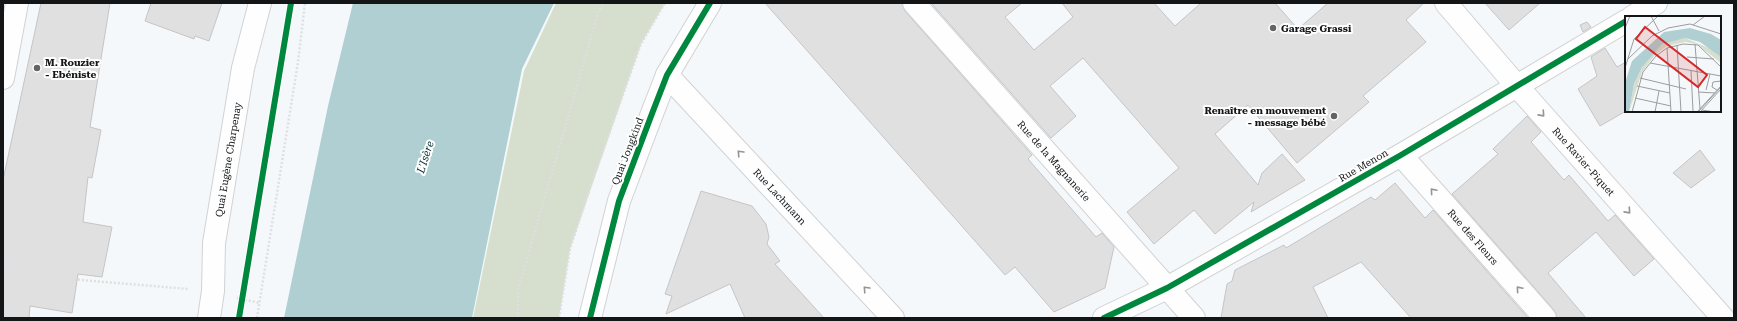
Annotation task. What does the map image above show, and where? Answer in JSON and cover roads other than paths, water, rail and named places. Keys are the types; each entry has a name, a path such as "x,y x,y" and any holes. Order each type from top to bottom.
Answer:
{"street":[{"path":"3,78 17,3"},
{"name":"Quai Eugène Charpenay","path":"209,318 213,291 214,243 243,68 260,3"},
{"name":"Quai Jongkind","path":"590,318 619,201 667,75 710,3"},
{"name":"Rue de la Magnanerie","path":"914,3 1194,318"},
{"name":"Rue Ravier-Piquet","path":"1446,3 1516,85 1723,318"},
{"path":"1634,16 1656,3"},
{"name":"Rue Menon","path":"1104,318 1167,288 1401,155 1625,21"},
{"name":"Rue Lachmann","path":"667,75 893,318"},
{"name":"Rue des Fleurs","path":"1401,155 1545,318"}],"water":[{"name":"L'Isère","path":"353,3 554,3 522,69 472,318 284,318 328,106"}],"place":[{"name":"Garage Grassi","path":"1273,28"},
{"name":"M. Rouzier - Ebéniste","path":"37,68"},
{"name":"Renaître en mouvement - message bébé","path":"1334,116"}]}
